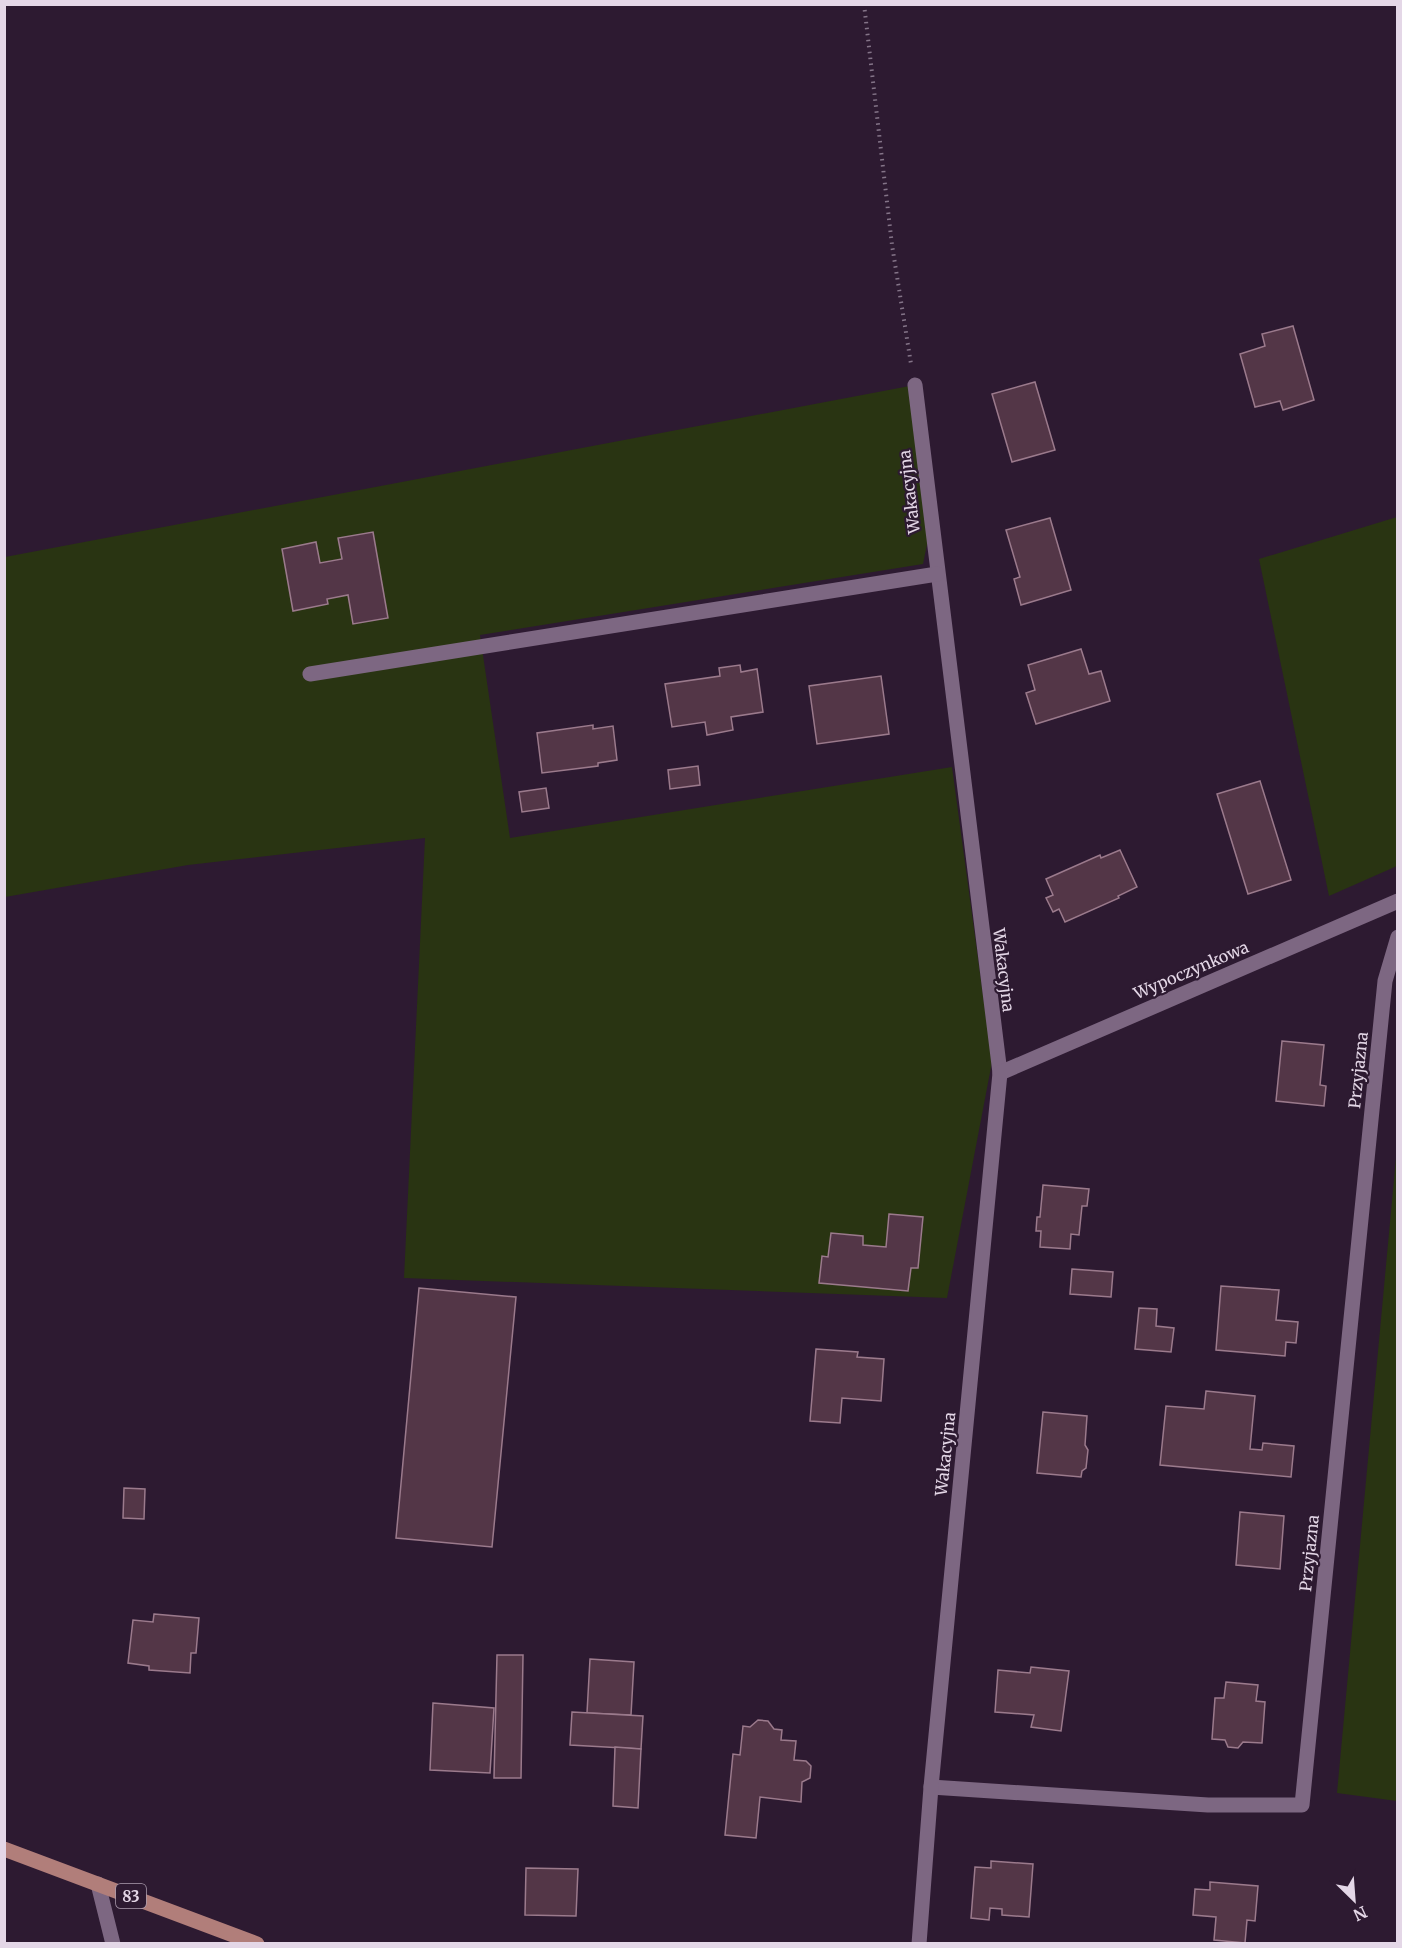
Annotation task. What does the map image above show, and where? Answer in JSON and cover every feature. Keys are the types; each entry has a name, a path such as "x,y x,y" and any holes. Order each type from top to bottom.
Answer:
{"main road":[{"name":"83","path":"4,1849 257,1944"}],"street":[{"name":"Wakacyjna","path":"915,385 1000,1073 931,1787 919,1944"},
{"path":"310,674 937,574"},
{"name":"Wypoczynkowa","path":"1000,1073 1398,901"},
{"name":"Przyjazna","path":"931,1787 1208,1805 1302,1805 1385,981 1398,937"},
{"path":"98,1884 113,1944"}],"path":[{"path":"864,4 891,245 915,385"}],"green space":[{"path":"915,385 933,515 923,564 480,635 510,838 952,767 992,1062 947,1298 404,1278 425,838 188,865 5,897 5,557"},
{"path":"1397,517 1397,866 1329,896 1259,559"},
{"path":"1397,1147 1398,1801 1337,1793"}],"building":[{"path":"1293,326 1314,400 1283,410 1280,401 1255,407 1240,354 1265,346 1262,334"},
{"path":"1035,382 1055,450 1012,462 992,394"},
{"path":"1050,518 1071,590 1021,605 1014,579 1020,577 1006,530"},
{"path":"373,532 388,618 353,624 348,595 327,599 328,604 293,611 282,549 316,542 320,563 342,559 338,538"},
{"path":"1081,649 1089,674 1101,671 1110,701 1036,724 1026,693 1035,690 1028,665"},
{"path":"740,665 741,672 757,669 763,712 731,717 733,730 707,735 705,722 672,727 665,684 720,676 719,668"},
{"path":"881,676 889,734 817,744 809,686"},
{"path":"593,725 593,729 613,726 617,760 598,763 598,766 542,773 537,733"},
{"path":"698,766 700,785 670,789 668,770"},
{"path":"1260,781 1291,880 1248,894 1217,794"},
{"path":"546,788 549,808 522,812 519,792"},
{"path":"1120,850 1137,887 1118,896 1119,898 1065,922 1059,909 1053,912 1046,898 1053,895 1046,879 1100,855 1101,858"},
{"path":"1282,1041 1324,1045 1320,1085 1326,1086 1324,1106 1276,1101"},
{"path":"1043,1185 1089,1189 1087,1206 1082,1206 1079,1235 1071,1234 1070,1249 1040,1247 1041,1231 1036,1231 1037,1217 1040,1217"},
{"path":"889,1214 923,1217 918,1268 911,1268 908,1291 819,1283 822,1256 828,1257 831,1233 863,1236 863,1245 886,1247"},
{"path":"1072,1269 1113,1272 1111,1297 1070,1294"},
{"path":"1221,1286 1279,1290 1276,1320 1298,1322 1296,1343 1286,1342 1285,1356 1216,1350"},
{"path":"419,1288 516,1297 492,1547 396,1538"},
{"path":"1139,1308 1157,1309 1156,1326 1174,1328 1171,1352 1135,1349"},
{"path":"816,1349 858,1352 857,1357 884,1359 881,1401 842,1398 840,1423 810,1421"},
{"path":"1206,1391 1255,1396 1250,1449 1262,1450 1263,1443 1294,1446 1291,1477 1160,1465 1166,1406 1204,1409"},
{"path":"1043,1412 1087,1416 1085,1445 1088,1450 1086,1468 1082,1471 1081,1477 1037,1473"},
{"path":"124,1488 145,1489 144,1519 123,1518"},
{"path":"1240,1512 1284,1516 1280,1569 1236,1565"},
{"path":"154,1614 199,1618 196,1653 191,1653 190,1673 149,1670 149,1666 128,1663 133,1620 153,1622"},
{"path":"497,1655 523,1655 521,1778 494,1778"},
{"path":"590,1659 634,1662 631,1715 587,1713"},
{"path":"1031,1667 1069,1671 1061,1731 1031,1727 1034,1715 995,1712 998,1670 1030,1673"},
{"path":"1226,1682 1258,1685 1256,1701 1265,1702 1262,1743 1243,1742 1238,1748 1228,1747 1225,1740 1212,1739 1215,1698 1224,1698"},
{"path":"433,1703 494,1708 490,1773 430,1770"},
{"path":"572,1712 643,1716 641,1749 570,1745"},
{"path":"758,1720 768,1721 774,1729 782,1730 781,1740 796,1741 794,1760 806,1761 811,1766 810,1778 802,1782 801,1802 760,1797 756,1838 725,1835 733,1754 740,1755 743,1726 750,1727"},
{"path":"615,1747 641,1749 638,1808 613,1806"},
{"path":"991,1861 1033,1864 1029,1917 1002,1915 1002,1909 990,1908 989,1920 971,1918 975,1867 991,1868"},
{"path":"526,1868 578,1869 576,1916 525,1915"},
{"path":"1210,1882 1258,1886 1255,1921 1247,1920 1245,1943 1214,1940 1216,1917 1193,1915 1195,1889 1210,1890"}]}
